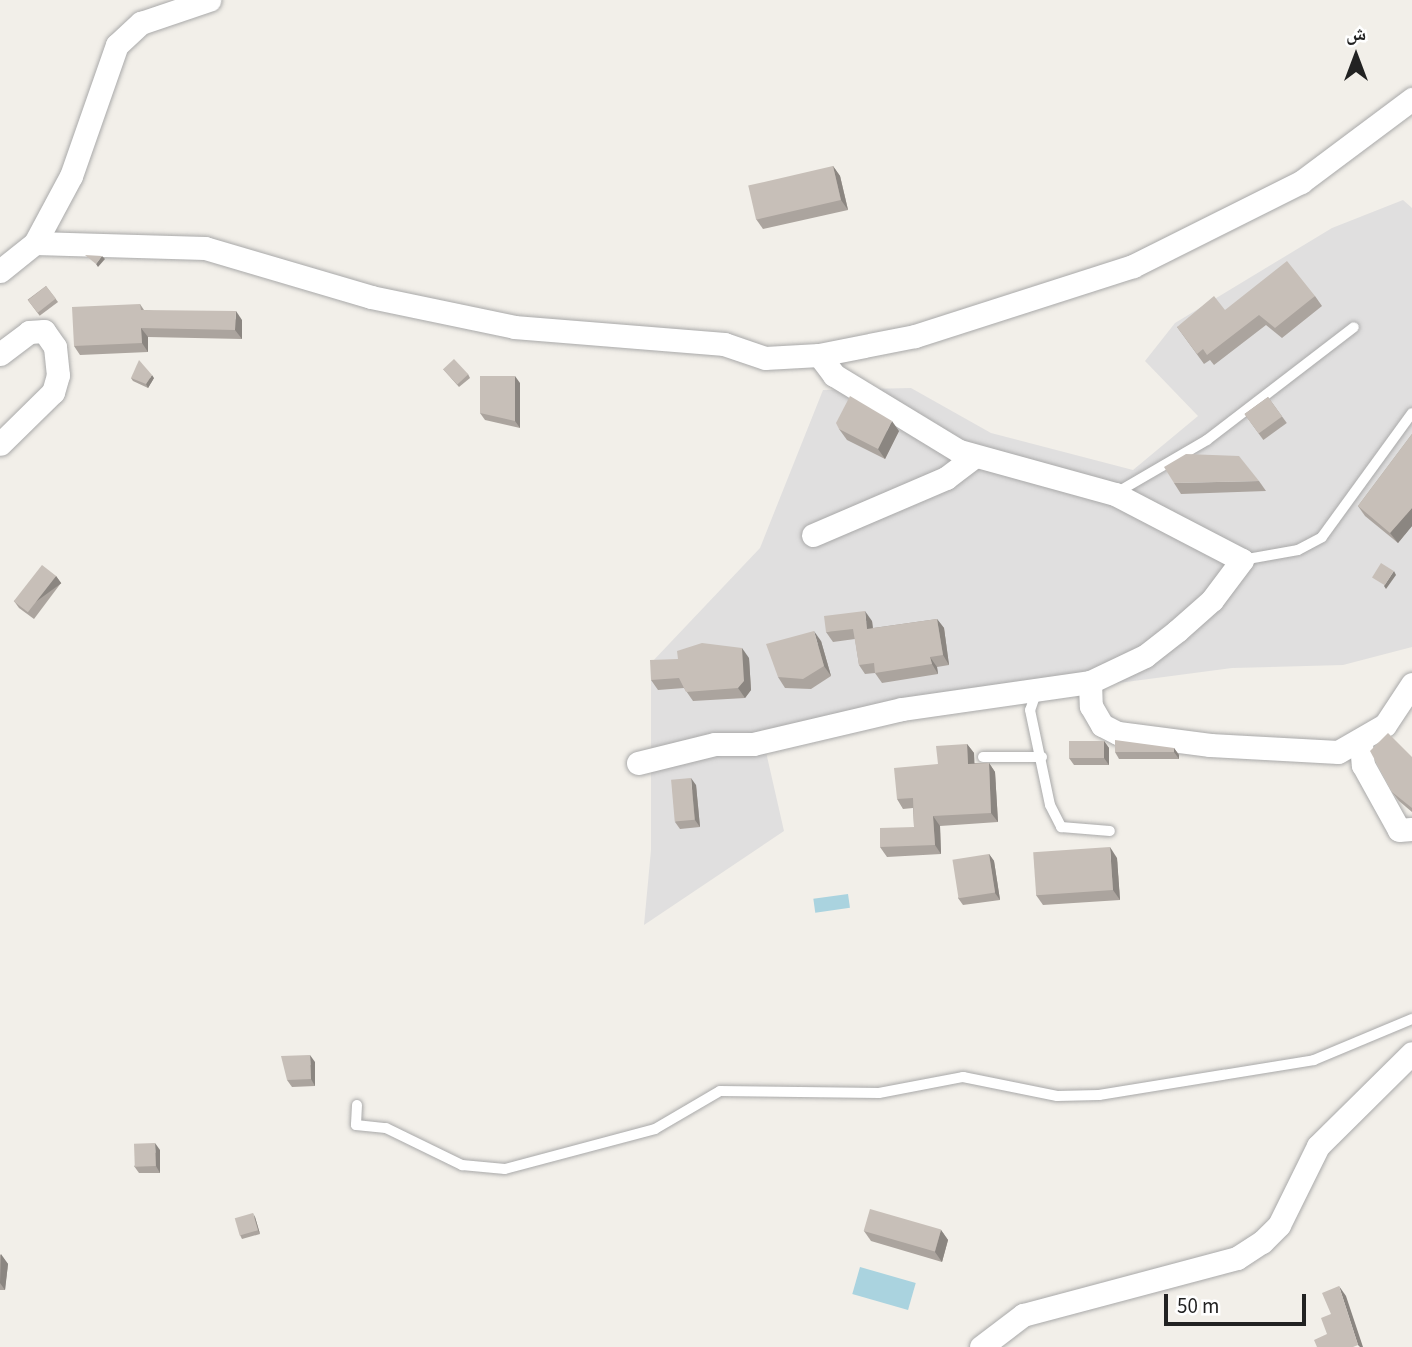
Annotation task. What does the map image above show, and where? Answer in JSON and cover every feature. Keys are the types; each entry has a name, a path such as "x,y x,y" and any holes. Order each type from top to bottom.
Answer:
{"street":[{"path":"0,271 35,243 71,176 117,45 141,23 209,0"},
{"path":"35,243 205,248 371,297 514,327 724,344 765,358 819,355 915,336 1132,266 1301,182 1412,99"},
{"path":"0,354 29,332 44,331 55,347 58,375 53,392 0,444"},
{"path":"638,763 715,744 753,744 766,736 902,709 1036,693 1090,682 1144,656 1177,631 1212,600 1242,560 1115,494 974,457 834,375 819,355"},
{"path":"813,535 946,478 974,457"},
{"path":"1090,682 1091,706 1102,725 1118,733 1304,752 1361,744 1385,725 1412,684"},
{"path":"1361,744 1363,765 1399,830 1411,829"},
{"path":"981,1347 1023,1315 1237,1258 1262,1242 1279,1225 1318,1146 1412,1053"}],"lane":[{"path":"1115,494 1207,440 1354,327"},
{"path":"1242,560 1298,550 1322,537 1412,413"},
{"path":"1036,693 1030,710 1042,757 1049,806 1060,827 1110,831"},
{"path":"983,757 1042,757"},
{"path":"357,1105 356,1125 402,1134 462,1165 505,1169 655,1129 720,1091 879,1093 963,1077 1088,1097 1314,1060 1412,1019"}],"shaded area":[{"path":"1403,200 1412,208 1412,647 1343,665 1232,668 761,730 784,831 644,925 651,850 651,663 760,548 823,390 911,388 991,433 1133,470 1198,416 1145,361 1175,323 1332,228"}],"water":[{"path":"848,894 850,908 815,913 813,899"},
{"path":"860,1267 916,1283 908,1310 852,1294"}],"building":[{"path":"833,166 841,200 756,220 748,186"},
{"path":"85,255 102,256 96,264"},
{"path":"1287,261 1315,296 1275,328 1259,315 1207,355 1203,349 1197,354 1177,327 1214,296 1225,310"},
{"path":"46,286 56,299 38,313 28,300"},
{"path":"140,304 141,310 236,311 235,330 141,328 142,343 74,346 72,307"},
{"path":"454,359 468,374 457,385 443,369"},
{"path":"139,360 152,375 146,384 131,378"},
{"path":"480,376 515,376 515,421 480,413"},
{"path":"850,396 892,421 878,449 839,429 836,423"},
{"path":"1268,397 1282,416 1259,433 1245,414"},
{"path":"1412,434 1412,508 1390,533 1358,506"},
{"path":"1186,454 1239,456 1259,481 1174,483 1164,467"},
{"path":"1381,563 1394,571 1385,585 1372,577"},
{"path":"42,565 56,576 28,612 14,601"},
{"path":"865,611 867,629 937,619 943,655 930,657 932,664 875,673 874,663 859,665 853,629 826,632 824,616"},
{"path":"814,631 824,666 803,679 778,677 766,644"},
{"path":"702,643 742,648 744,681 738,688 686,692 679,678 651,680 650,660 678,659 677,651"},
{"path":"1388,733 1412,757 1412,808 1392,792 1370,751"},
{"path":"1115,740 1174,748 1174,752 1115,752"},
{"path":"1069,741 1104,741 1104,758 1069,758"},
{"path":"967,744 968,764 989,763 991,813 933,816 935,845 880,847 880,828 914,827 913,798 897,799 894,768 938,764 936,746"},
{"path":"691,778 695,820 675,822 671,780"},
{"path":"1110,847 1113,890 1036,895 1033,852"},
{"path":"989,854 995,893 959,898 952,860"},
{"path":"310,1055 311,1079 287,1080 281,1056"},
{"path":"155,1143 156,1166 135,1167 134,1144"},
{"path":"870,1209 941,1229 935,1252 864,1231"},
{"path":"253,1213 258,1230 240,1236 235,1218"},
{"path":"1339,1286 1358,1345 1317,1347 1314,1340 1327,1334 1321,1318 1331,1314 1322,1293"}]}
